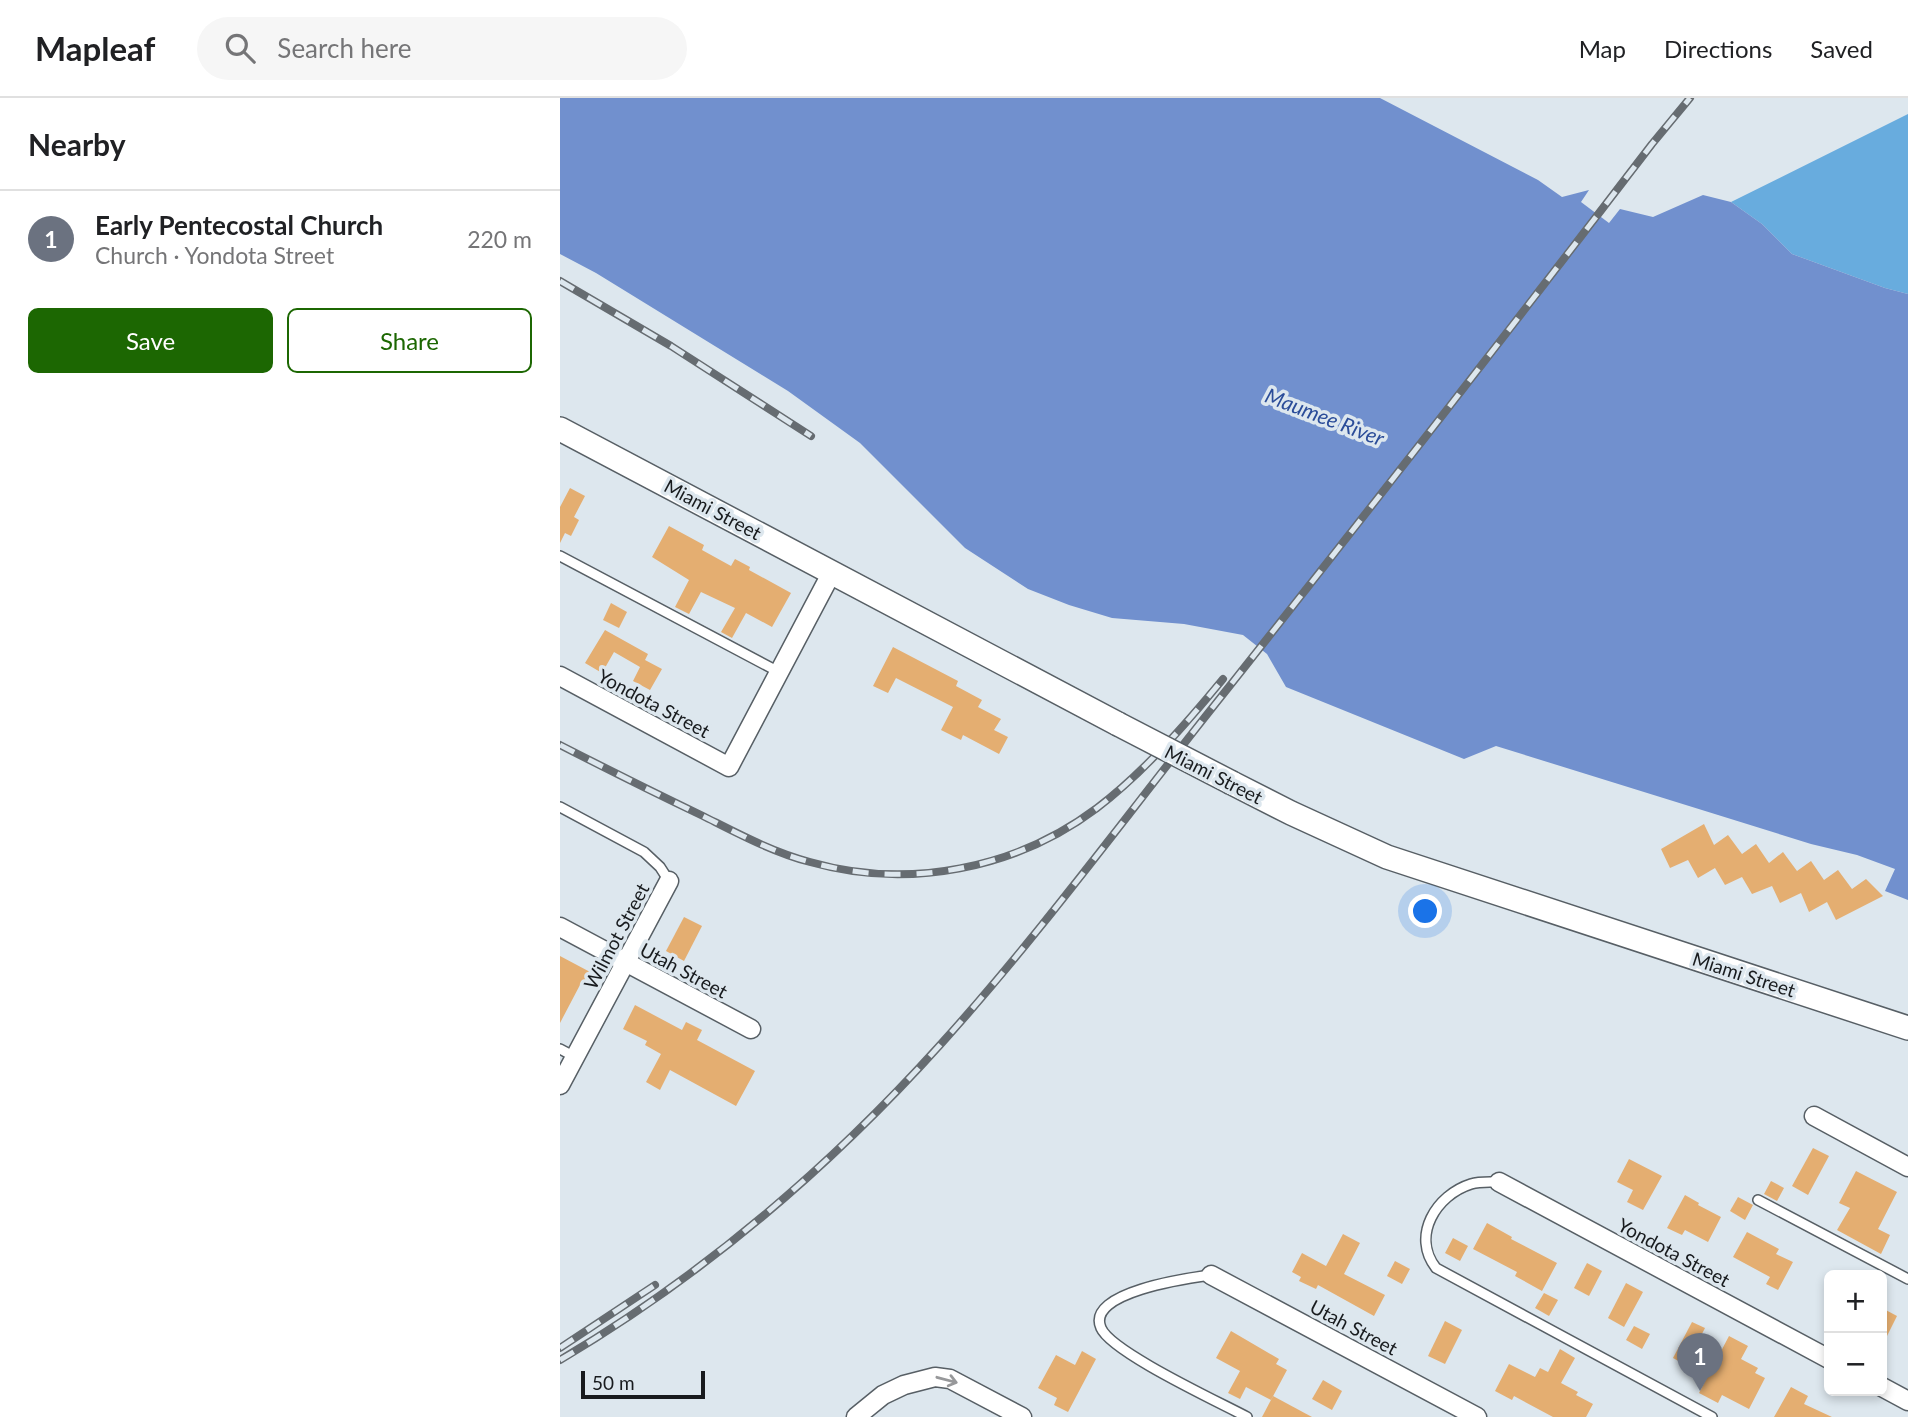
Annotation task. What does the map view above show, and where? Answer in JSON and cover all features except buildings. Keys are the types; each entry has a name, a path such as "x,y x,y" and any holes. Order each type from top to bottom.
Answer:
{"street":[{"name":"Miami Street","path":"560,429 1231,783 1387,857 1908,1028"},
{"path":"779,672 832,572"},
{"name":"Yondota Street","path":"560,676 729,766 779,672"},
{"name":"Wilmot Street","path":"560,1085 568,1053 626,962 669,881"},
{"name":"Utah Street","path":"560,928 751,1029"},
{"path":"1814,1116 1908,1167"},
{"name":"Yondota Street","path":"1499,1182 1824,1356"},
{"name":"Utah Street","path":"1211,1275 1477,1417"},
{"path":"856,1417 883,1395 904,1385 935,1377 950,1379 1022,1417"},
{"path":"1887,1390 1908,1401"}],"lane":[{"path":"560,556 779,672"},
{"path":"560,807 644,852 660,867 669,881"},
{"path":"1499,1182 1471,1184 1458,1190 1435,1210 1426,1235 1425,1247 1436,1268 1712,1417"},
{"path":"1758,1200 1908,1279"},
{"path":"1211,1275 1160,1285 1118,1299 1105,1307 1100,1314 1099,1325 1104,1335 1135,1358 1247,1417"}],"shaded area":[{"path":"1908,114 1908,294 1792,254 1762,224 1731,202"}],"water":[{"name":"Maumee River","path":"560,98 1380,98 1538,180 1562,197 1589,190 1581,202 1609,223 1620,209 1653,217 1703,195 1731,202 1762,224 1792,254 1908,294 1908,900 1885,891 1895,869 1857,855 1811,844 1496,746 1464,759 1286,687 1267,654 1243,635 1184,624 1112,618 1028,589 965,548 860,443 788,391 596,273 560,254"}],"railway":[{"path":"560,1360 664,1292 762,1217 854,1134 975,1006 1075,883 1690,98"},
{"path":"560,281 671,346 811,436"},
{"path":"560,745 782,853 847,870 885,874 923,873 996,859 1032,846 1065,829 1097,808 1147,764 1223,679"},
{"path":"560,1348 655,1285"}],"place":[{"name":"Early Pentecostal Church","path":"1700,1391"}]}
